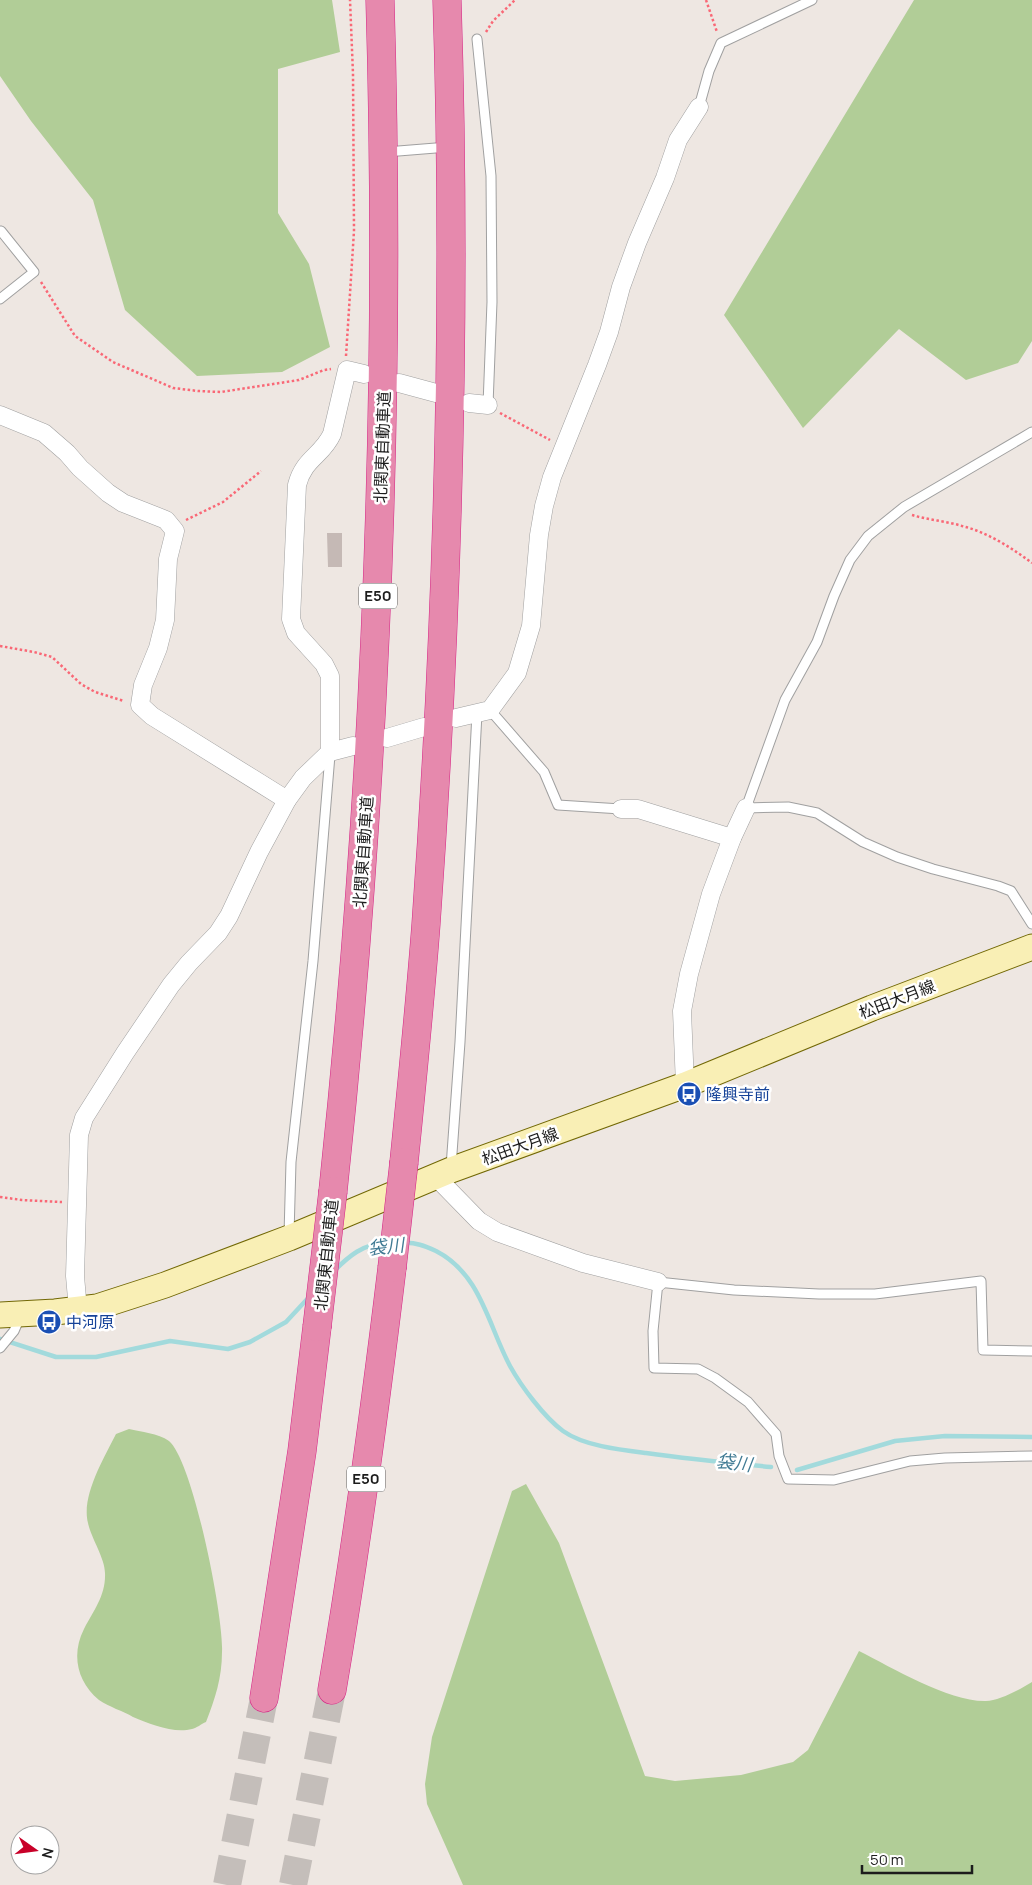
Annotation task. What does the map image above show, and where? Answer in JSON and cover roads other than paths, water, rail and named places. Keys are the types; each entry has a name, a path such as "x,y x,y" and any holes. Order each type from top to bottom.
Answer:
{"highway":[{"name":"北関東自動車道","path":"264,1698 318,1327 348,1046 359,920 377,607 384,390 384,152 380,0"},
{"name":"E50","path":"332,1690 360,1515 392,1268 404,1162 425,932 437,752 450,405 452,249 447,0"}],"main road":[{"name":"松田大月線","path":"12,1320 78,1310 120,1301 289,1238 443,1174 685,1085 872,1008 1032,947"}],"street":[{"path":"456,718 483,712 517,673 530,626 539,535 552,477 597,365 609,332 621,287 665,178 678,140 699,108"},
{"path":"330,752 330,676 324,664 296,633 291,619 297,485 305,466 329,441 355,372"},
{"path":"399,383 436,393"},
{"path":"469,403 488,405"},
{"path":"0,415 44,433 108,493 123,503 166,520 176,531 168,560 165,620 158,648 143,685 140,706 152,716 287,800"},
{"path":"387,738 424,727"},
{"path":"78,1310 75,1276 80,1135 84,1118 100,1089 171,985 218,933 229,916 259,852 287,800 303,778 330,752 353,746"},
{"path":"685,1085 682,1011 689,974 711,894 732,838 746,808"},
{"path":"621,809 638,809 732,838"},
{"path":"443,1174 479,1221 497,1232 583,1263 658,1282"}],"lane":[{"path":"699,108 709,72 721,43 812,0"},
{"path":"477,39 491,176 492,302 488,405"},
{"path":"384,152 451,147"},
{"path":"0,300 34,272 1,231"},
{"path":"1032,432 900,511 868,536 850,560 817,642 785,700 746,808 788,807 817,813 863,842 898,857 1011,891 1032,924"},
{"path":"483,712 544,772 558,805 621,809"},
{"path":"443,1174 460,1042 483,712"},
{"path":"289,1238 291,1162 313,961 330,752"},
{"path":"1032,1351 983,1350 980,1281 875,1294 819,1294 734,1290 658,1282 653,1331 654,1368 698,1369 715,1378 748,1402 776,1434 779,1456 788,1479 834,1480 910,1462 945,1458 1032,1456"},
{"path":"0,1348 12,1320"}],"waterway":[{"name":"袋川","path":"334,1271 345,1260 363,1248 385,1243"},
{"name":"袋川","path":"403,1243 412,1243 436,1251 451,1261 463,1273 482,1302 502,1350 515,1374 541,1410 563,1431 592,1444 614,1449 771,1467"},
{"name":"袋川","path":"0,1339 56,1357 96,1357 170,1341 228,1349 250,1342 286,1322 310,1296"},
{"name":"袋川","path":"797,1470 895,1441 945,1436 1032,1437"}],"tunnel":[{"path":"293,1885 332,1690"},
{"path":"227,1885 264,1698"}],"place":[{"name":"隆興寺前","path":"689,1094"},
{"name":"中河原","path":"49,1322"}]}
